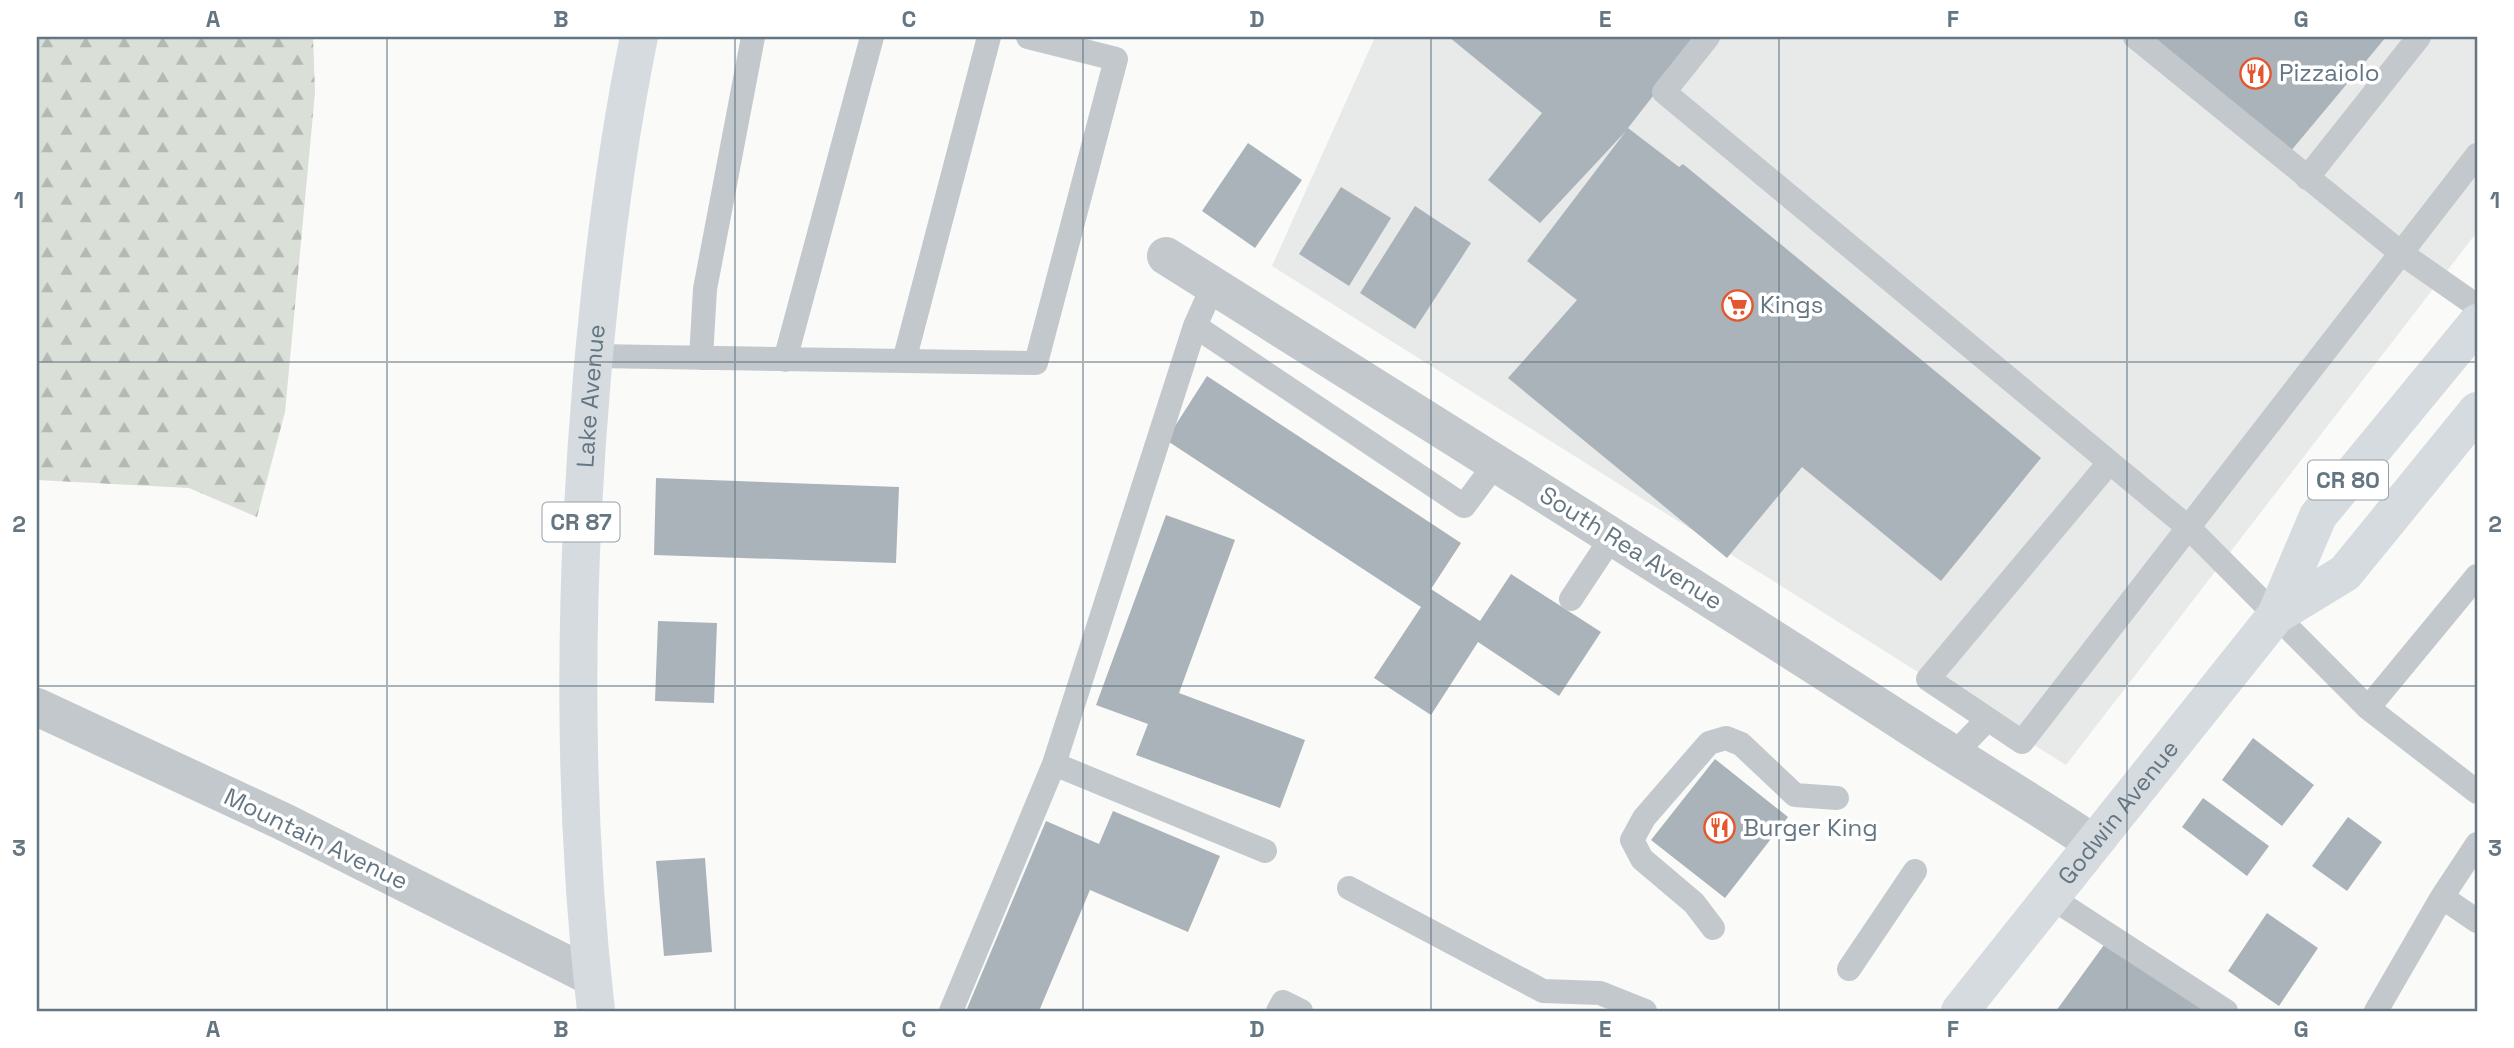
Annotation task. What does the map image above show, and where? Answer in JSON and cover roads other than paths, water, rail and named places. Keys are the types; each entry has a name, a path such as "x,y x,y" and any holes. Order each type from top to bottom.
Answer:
{"main road":[{"name":"Lake Avenue","path":"594,994 582,845 578,669 582,493 603,259 629,85 639,37"},
{"name":"Godwin Avenue","path":"1960,1011 2276,615 2318,516 2477,323"},
{"name":"Godwin Avenue","path":"2276,615 2345,573 2477,411"}],"street":[{"name":"South Rea Avenue","path":"1166,257 1496,463 1953,755 2028,799 2093,843"},
{"name":"Mountain Avenue","path":"37,707 282,821 594,994"}],"lane":[{"path":"701,358 705,289 753,37"},
{"path":"785,360 872,37"},
{"path":"904,361 989,37"},
{"path":"594,356 1036,363 1116,59 1028,37"},
{"path":"1708,37 1664,92 2190,529 2368,708 2477,792"},
{"path":"2135,37 2401,253 2477,306"},
{"path":"2306,178 2419,37"},
{"path":"2109,463 1928,679 2022,742 2190,529 2477,155"},
{"path":"951,1011 1054,764 1195,326 1213,286"},
{"path":"1195,326 1464,506 1496,463"},
{"path":"1571,599 1612,537"},
{"path":"2368,708 2477,576"},
{"path":"1953,755 1988,719"},
{"path":"1713,928 1694,903 1642,859 1632,840 1644,818 1709,743 1726,738 1741,744 1795,795 1838,798"},
{"path":"1054,764 1265,851"},
{"path":"2376,1011 2442,897 2477,844"},
{"path":"1849,969 1915,871"},
{"path":"1349,888 1543,991 1600,993 1645,1011"},
{"path":"2442,897 2477,921"},
{"path":"2052,898 2226,1011"},
{"path":"1278,1011 1283,1002 1301,1011"}],"place":[{"name":"Pizzaiolo","path":"2256,73"},
{"name":"Kings","path":"1737,305"},
{"name":"Burger King","path":"1720,828"}]}
